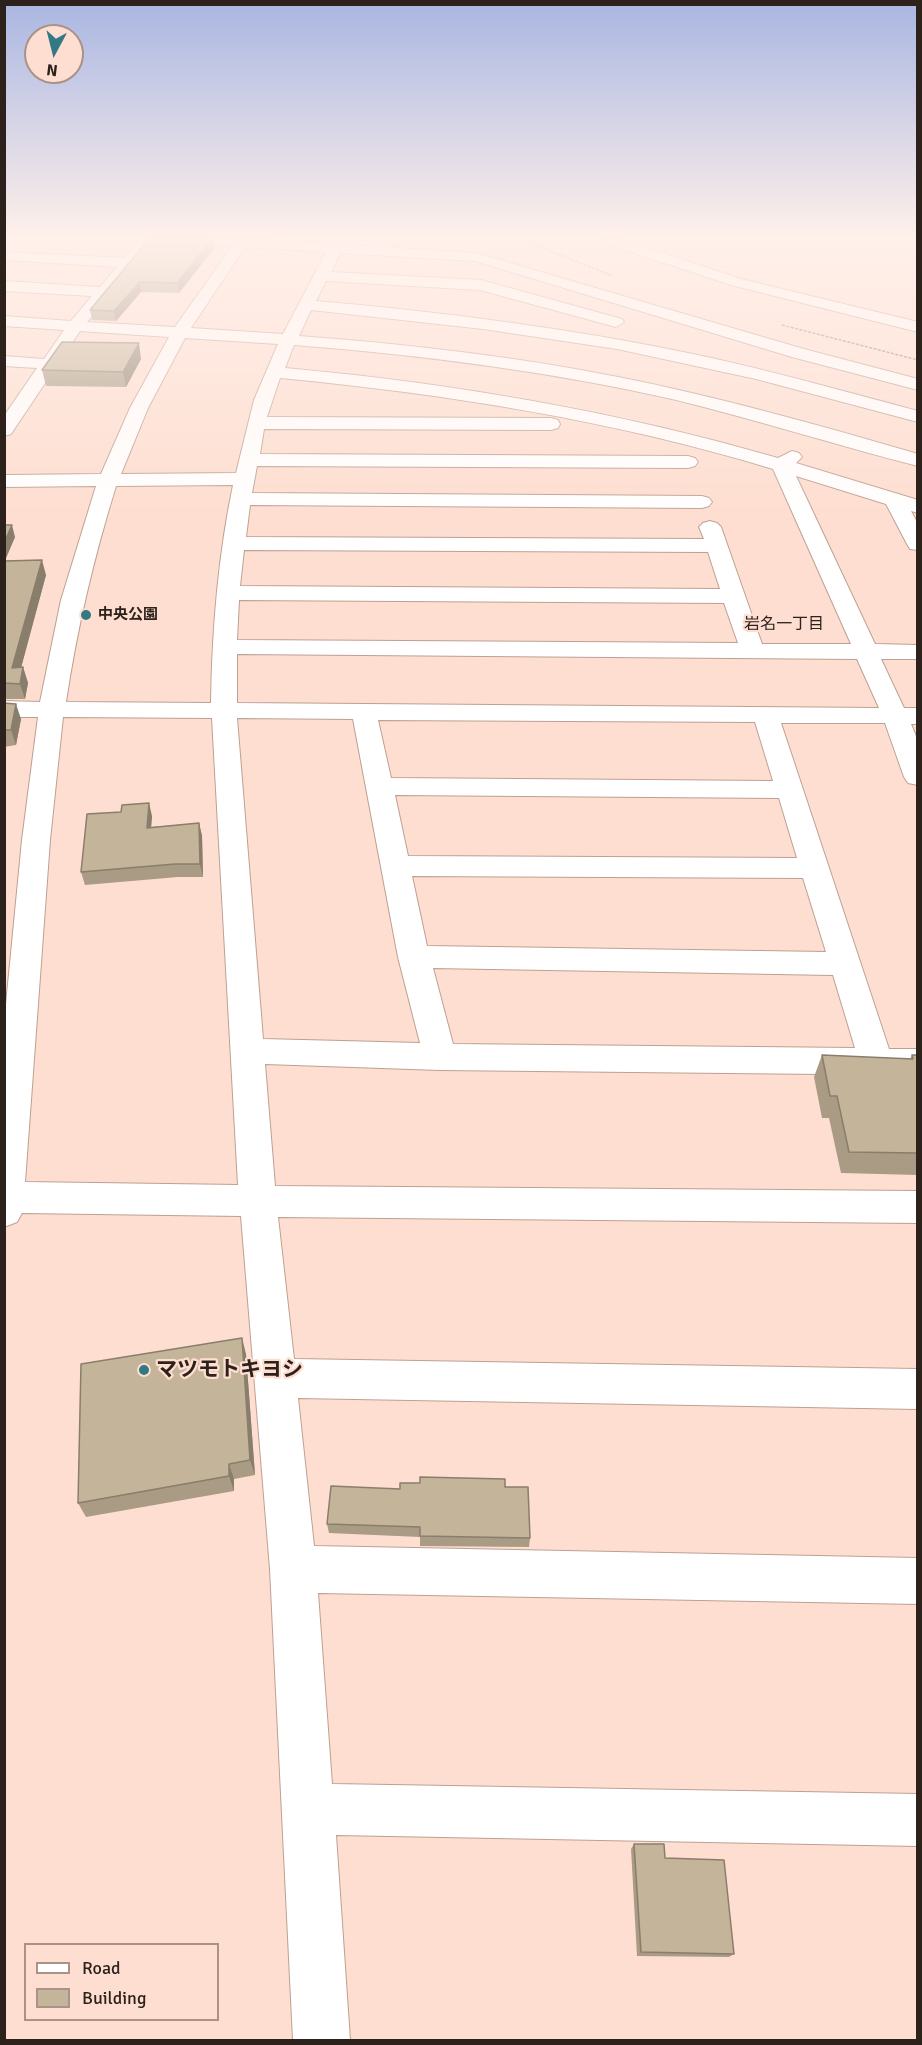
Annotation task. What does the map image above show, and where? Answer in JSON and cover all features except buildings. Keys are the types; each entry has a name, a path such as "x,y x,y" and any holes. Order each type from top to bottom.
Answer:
{"street":[{"path":"5,429 69,334"},
{"path":"179,334 144,400 108,480 90,533 69,611 51,710 14,1011 5,1203 69,1197 918,1207"},
{"path":"199,334 413,351 566,373 838,423 918,460"},
{"path":"290,334 256,423 244,479 233,543 223,646 224,712 258,1201 293,1569 322,2040"},
{"path":"554,334 727,367 918,417"},
{"path":"533,405 604,334"},
{"path":"735,334 918,385"},
{"path":"4,361 50,364"},
{"path":"274,372 427,387 625,424 781,464 918,507"},
{"path":"781,464 898,380"},
{"path":"14,388 32,389"},
{"path":"256,423 625,424"},
{"path":"682,437 688,462 752,651"},
{"path":"4,481 244,479 688,462"},
{"path":"781,464 864,652 906,716 918,777"},
{"path":"244,479 702,502"},
{"path":"894,500 918,544"},
{"path":"233,543 717,546"},
{"path":"229,593 734,596"},
{"path":"223,646 918,652"},
{"path":"4,709 906,716"},
{"path":"364,712 414,957 440,1058"},
{"path":"766,715 843,964 876,1062"},
{"path":"379,786 790,790"},
{"path":"396,866 814,868"},
{"path":"414,957 843,964"},
{"path":"247,1051 440,1058 918,1062"},
{"path":"275,1378 918,1389"},
{"path":"293,1569 918,1581"},
{"path":"308,1809 918,1820"}],"path":[{"path":"819,334 918,360"}],"place":[{"name":"中央公園","path":"86,615"},
{"name":"マツモトキヨシ","path":"144,1370"}],"district":[{"name":"岩名一丁目","path":"784,625"}]}
